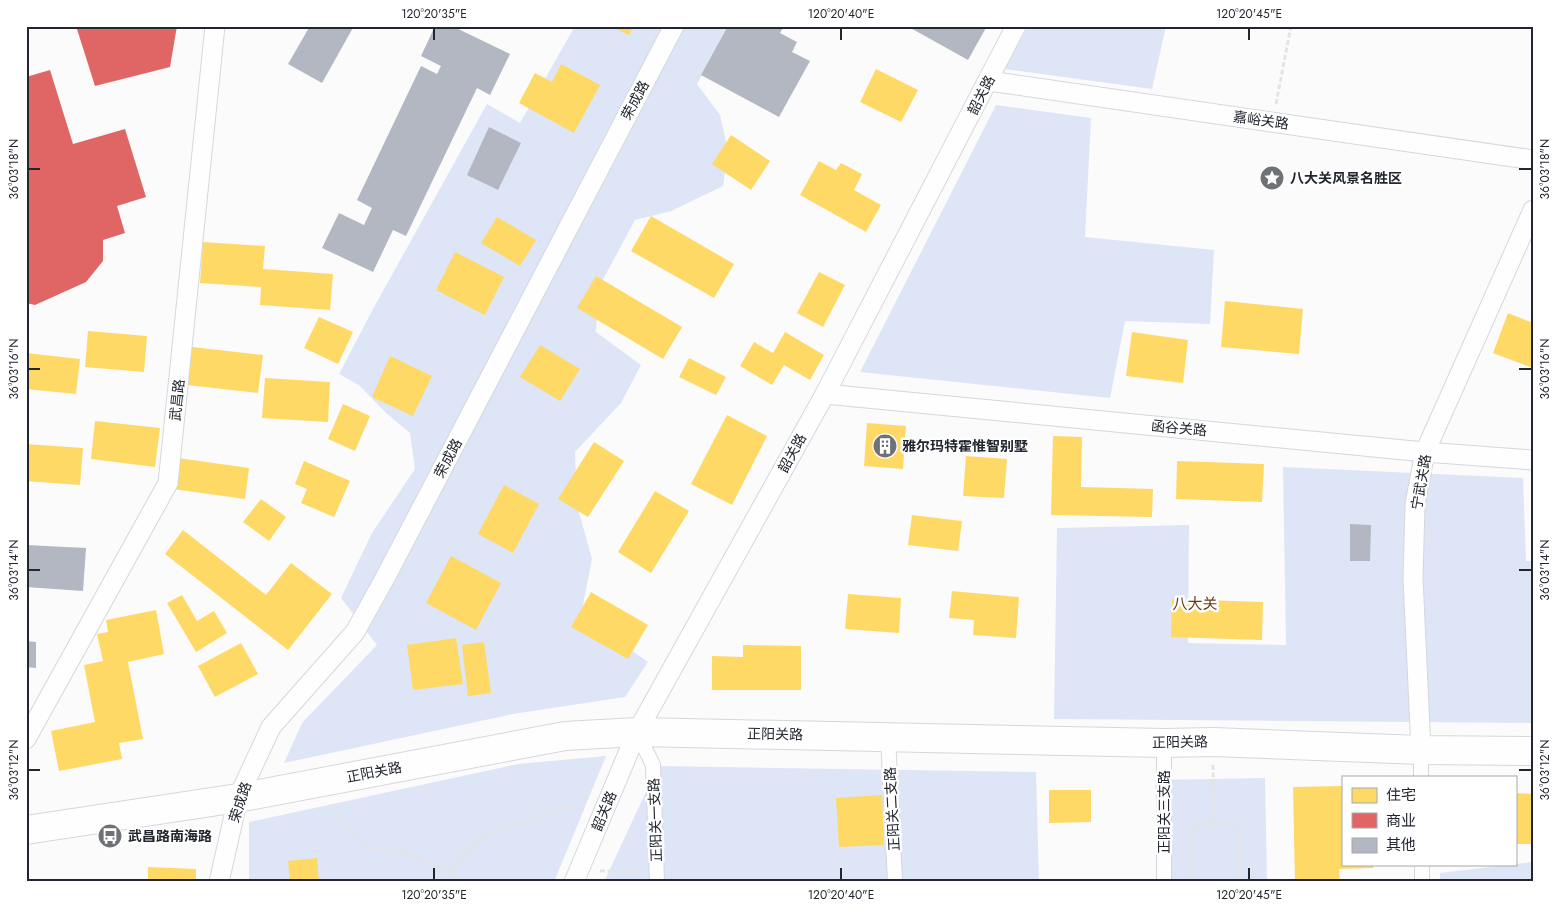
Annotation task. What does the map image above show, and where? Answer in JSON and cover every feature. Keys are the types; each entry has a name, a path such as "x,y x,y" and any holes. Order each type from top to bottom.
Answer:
{"main road":[{"name":"正阳关路","path":"27,831 238,798 565,736 637,732 1164,743 1213,742 1421,750 1533,751"}],"street":[{"name":"武昌路","path":"26,739 168,483 215,26"},
{"name":"荣成路","path":"219,882 238,798 271,727 355,632 390,569 674,26"},
{"name":"韶关路","path":"576,876 637,732 825,394 1016,26"},
{"name":"嘉峪关路","path":"989,80 1533,160"},
{"name":"宁武关路","path":"1421,776 1412,578 1415,504 1425,452 1533,210"},
{"name":"函谷关路","path":"825,394 1425,452 1533,460"},
{"name":"正阳关一支路","path":"637,732 653,765 656,877"},
{"name":"正阳关二支路","path":"888,736 895,882"},
{"name":"正阳关三支路","path":"1164,743 1164,882"},
{"path":"1422,866 1422,882"}],"path":[{"path":"1272,122 1291,26"},
{"path":"1213,742 1214,825"},
{"path":"329,780 339,823 369,848 401,851 450,872 458,882"},
{"path":"450,872 482,837 523,824 545,811 572,807 603,813"},
{"path":"1193,882 1192,825 1239,824 1240,882"},
{"path":"576,876 656,877"}],"shaded area":[{"path":"575,26 730,26 697,84 720,115 728,151 723,186 671,211 635,220 599,287 596,332 641,365 621,403 575,452 577,505 592,559 581,615 648,662 625,697 513,714 284,763 302,723 377,645 341,598 372,533 415,469 410,433 386,413 360,386 339,374 487,104 520,123"},
{"path":"1028,26 1166,26 1152,89 1005,69"},
{"path":"996,105 1091,118 1085,237 1214,250 1210,324 1125,321 1110,398 860,372"},
{"path":"1283,467 1523,478 1526,561 1533,561 1533,723 1054,719 1057,528 1189,525 1188,643 1286,645"},
{"path":"606,756 554,882 249,882 249,822 518,764"},
{"path":"658,766 1036,772 1039,882 604,882"},
{"path":"1265,778 1267,882 1159,882 1155,780"},
{"path":"1533,862 1533,882 1440,882 1440,873 1499,866 1516,866 1516,864"}],"building: 住宅":[{"path":"610,26 634,26 629,35"},
{"path":"561,64 600,85 574,133 519,103 535,73 552,82"},
{"path":"876,69 918,90 901,122 860,102"},
{"path":"731,135 770,161 751,190 712,164"},
{"path":"819,161 836,170 841,163 862,174 854,190 881,205 866,232 800,195"},
{"path":"651,216 734,264 714,298 631,251"},
{"path":"497,217 536,240 520,266 481,243"},
{"path":"203,242 265,246 263,269 333,274 330,310 260,305 261,287 200,283"},
{"path":"455,252 504,277 485,315 436,290"},
{"path":"819,272 845,285 823,327 797,313"},
{"path":"596,276 682,327 663,359 577,308"},
{"path":"1225,301 1303,309 1299,354 1221,347"},
{"path":"1508,313 1533,323 1533,368 1493,353"},
{"path":"319,317 353,332 338,364 304,348"},
{"path":"88,331 147,336 144,372 85,367"},
{"path":"785,332 824,355 810,380 784,365 772,385 740,366 754,342 773,353"},
{"path":"1132,332 1188,340 1183,383 1126,376"},
{"path":"540,345 580,369 560,401 520,377"},
{"path":"192,347 263,355 258,393 187,385"},
{"path":"26,353 80,359 76,394 26,389"},
{"path":"390,356 432,376 413,416 372,397"},
{"path":"689,358 726,377 716,395 679,377"},
{"path":"265,378 330,382 328,422 262,418"},
{"path":"343,404 370,416 355,451 328,439"},
{"path":"727,415 767,436 732,505 691,484"},
{"path":"95,421 160,428 155,467 91,459"},
{"name":"雅尔玛特霍惟智别墅","path":"867,423 906,426 903,469 864,466"},
{"path":"1053,436 1082,437 1081,487 1153,489 1152,517 1051,515"},
{"path":"594,442 624,461 588,517 558,499"},
{"path":"26,444 83,448 80,485 26,481"},
{"path":"966,456 1007,459 1004,498 963,496"},
{"path":"178,458 249,468 245,499 173,489"},
{"path":"304,461 350,481 334,517 301,503 307,489 295,484"},
{"path":"1177,461 1264,464 1262,502 1176,499"},
{"path":"504,485 539,504 513,553 478,534"},
{"path":"655,491 689,511 651,573 618,552"},
{"path":"261,499 286,517 269,541 243,522"},
{"path":"912,515 962,521 958,551 908,545"},
{"path":"183,530 266,595 291,563 332,594 288,650 165,554"},
{"path":"451,556 501,583 476,630 426,603"},
{"path":"952,591 1019,597 1016,638 973,635 974,620 949,618"},
{"path":"591,592 648,625 628,659 571,627"},
{"path":"848,594 901,598 899,633 845,629"},
{"path":"182,595 197,621 214,611 227,633 196,652 167,603"},
{"path":"1172,599 1263,602 1262,640 1171,637"},
{"path":"156,610 164,654 128,662 143,739 119,743 122,759 59,771 51,731 95,722 84,665 103,661 97,634 108,632 106,620"},
{"path":"456,638 463,684 413,690 407,645"},
{"path":"484,642 491,693 468,696 462,645"},
{"path":"241,643 258,674 215,697 198,666"},
{"path":"743,645 801,646 801,690 712,690 712,656 743,657"},
{"path":"1342,786 1342,866 1373,866 1373,868 1339,869 1340,882 1295,882 1293,787"},
{"path":"1049,790 1091,790 1091,822 1049,823"},
{"path":"1516,793 1533,794 1533,844 1516,844"},
{"path":"882,795 884,845 839,847 836,798"},
{"path":"317,858 319,882 290,882 288,861"},
{"path":"148,867 196,869 196,882 148,882"}],"building: 商业":[{"path":"76,26 177,26 170,67 95,86"},
{"path":"50,70 73,144 125,129 146,197 117,206 125,233 103,240 103,261 86,282 35,305 26,303 26,77"}],"building: 其他":[{"path":"310,26 354,26 322,83 288,64"},
{"path":"435,26 452,26 510,54 490,95 477,88 406,236 393,230 373,272 322,248 339,213 364,225 372,208 357,200 421,66 437,74 441,66 421,56"},
{"path":"728,26 784,26 780,33 797,42 792,52 810,61 779,117 701,75"},
{"path":"907,26 987,26 968,60"},
{"path":"489,127 521,143 498,190 467,175"},
{"path":"1350,524 1371,525 1370,561 1350,561"},
{"path":"26,545 86,548 83,591 26,587"},
{"path":"26,641 36,642 36,668 26,667"}],"place":[{"name":"八大关风景名胜区","path":"1272,178"},
{"name":"雅尔玛特霍惟智别墅","path":"885,446"},
{"name":"武昌路南海路","path":"110,836"}],"district":[{"name":"八大关","path":"1195,604"}]}
